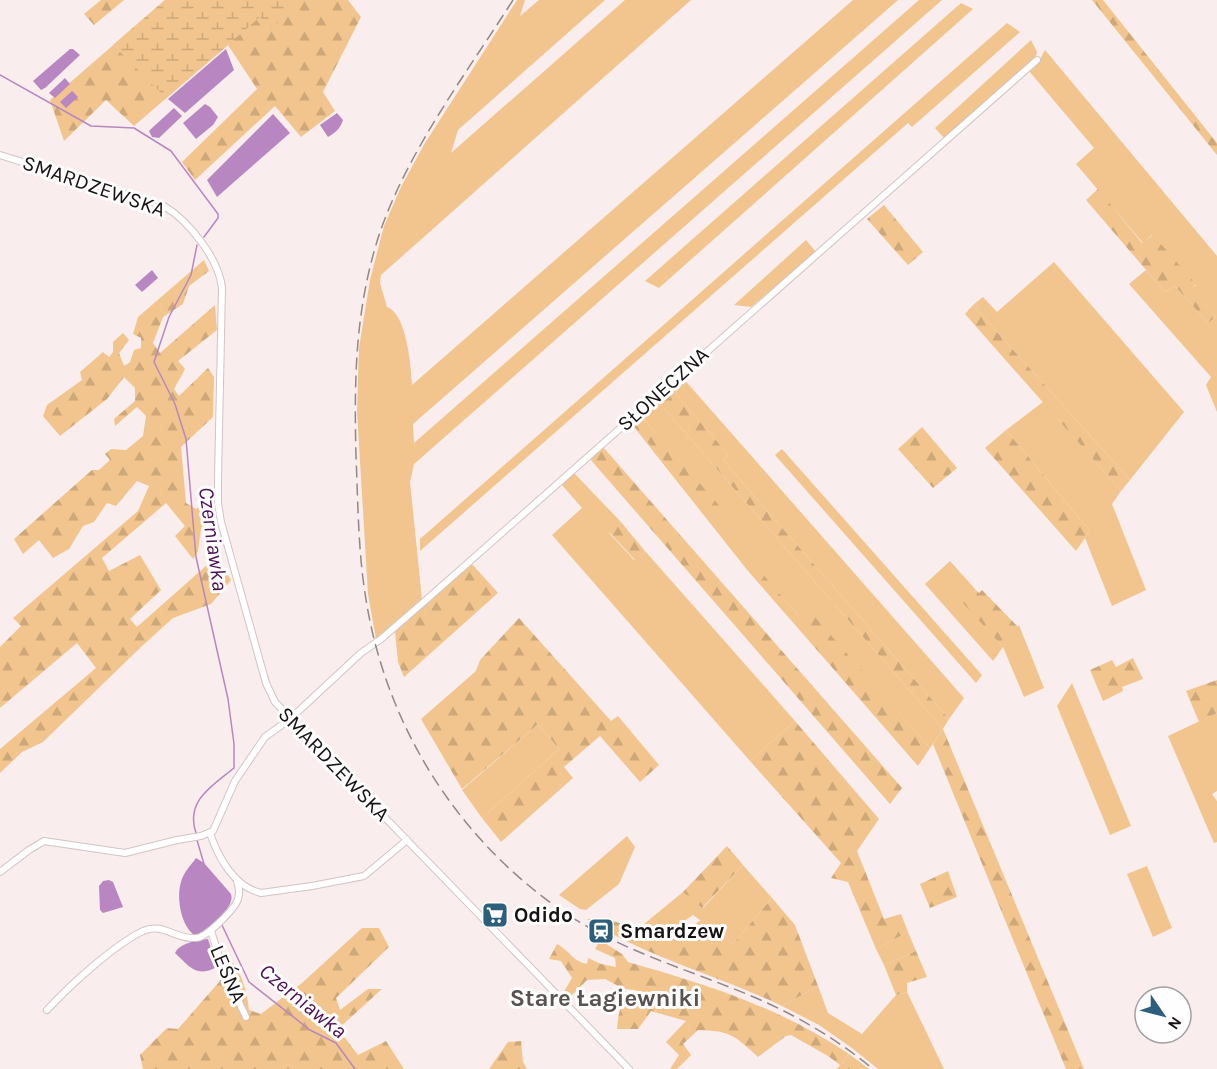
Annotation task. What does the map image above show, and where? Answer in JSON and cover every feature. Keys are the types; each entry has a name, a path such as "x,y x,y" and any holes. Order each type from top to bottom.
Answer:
{"street":[{"name":"SŁONECZNA","path":"210,833 215,828 229,793 251,755 265,737 290,719 361,653 426,600 1036,60"},
{"name":"SMARDZEWSKA","path":"0,155 164,206 178,217 211,255 220,272 222,288 219,510 266,683 275,702 628,1069"},
{"path":"0,872 44,841 125,854 210,833 216,849 237,881 261,893 364,876 407,840"},
{"path":"47,1010 62,994 120,945 143,931 156,927 193,939 203,937 235,906 239,895 237,881"},
{"name":"LEŚNA","path":"211,931 222,966 246,1017"}],"green space":[{"path":"101,0 124,0 94,25 84,14"},
{"path":"165,0 348,0 361,17 323,92 335,111 301,137 275,106 195,180 182,162 257,89 228,45 134,126 106,100 64,141 50,100"},
{"path":"165,0 303,0 271,29 260,17 166,98 113,45"},
{"path":"517,0 525,0 520,16 539,0 605,0 458,130 451,153 625,0 691,0 381,275 380,283 387,307 399,320 407,342 412,385 853,0 898,0 413,424 414,443 919,0 942,0 414,464 410,482 422,599 376,639 368,594 357,411 359,348 370,280 384,226 401,187 425,143"},
{"path":"1092,0 1103,0 1217,143 1217,155"},
{"path":"961,3 973,9 659,288 645,281"},
{"path":"1007,23 1020,32 912,127 908,123 420,551 420,539"},
{"path":"1031,40 1037,52 1035,58 944,138 935,128"},
{"path":"1045,50 1217,256 1217,412 1206,385 1211,377 1129,284 1146,270 1165,292 1175,286 1208,323 1216,317 1190,289 1196,285 1152,235 1143,243 1076,164 1094,148 1029,71 1039,61"},
{"path":"1098,189 1142,243 1153,235 1196,284 1191,289 1216,317 1208,323 1175,286 1165,292 1086,200"},
{"path":"884,205 923,252 908,265 867,219"},
{"path":"806,240 816,252 751,307 734,305"},
{"path":"204,260 209,271 189,286 183,304 163,317 153,343 160,353 215,305 217,330 178,361 185,369 174,389 179,396 208,368 214,377 213,417 181,447 186,503 196,509 204,503 210,509 211,520 201,529 198,551 193,559 175,536 185,526 166,503 102,558 109,571 140,555 161,590 130,619 137,627 216,557 231,580 211,604 173,618 43,742 22,752 0,773 0,749 96,668 77,643 0,708 0,647 21,626 13,618 138,511 149,486 137,481 116,506 107,503 94,522 83,526 69,549 53,558 39,540 23,554 14,539 92,470 99,470 110,460 105,454 111,449 126,450 143,436 146,416 137,407 115,426 114,419 135,401 135,388 124,377 107,399 60,436 43,416 47,405 82,380 80,372 103,352 109,357 113,352 113,342 123,333 129,340 119,353 124,366 130,362 134,350 141,348 141,338 133,334 138,317"},
{"path":"1054,262 1184,412 1130,480 973,305 983,297 997,312"},
{"path":"973,305 1130,480 1121,491 965,314"},
{"path":"682,377 964,698 949,719 723,460 728,454 670,387"},
{"path":"670,387 728,454 723,460 949,719 943,729 656,399"},
{"path":"656,399 943,729 930,748 807,609 799,616 755,566 748,571 630,422 721,525 729,518 639,414"},
{"path":"1043,402 1121,491 1112,504 1146,590 1112,606 1085,538 1090,531 1006,430"},
{"path":"639,414 730,518 721,526 630,422"},
{"path":"922,427 957,468 933,488 898,449"},
{"path":"1006,430 1090,531 1076,551 985,448"},
{"path":"603,447 902,788 890,804 590,459"},
{"path":"782,449 982,675 976,683 775,455"},
{"path":"574,473 621,522 609,533 634,560 645,551 795,721 750,761 552,535 582,508 562,485"},
{"path":"621,522 645,551 635,560 609,532"},
{"path":"950,561 976,590 964,603 1002,646 1019,625 1044,688 1024,697 1003,647 993,661 925,584"},
{"path":"471,563 498,593 404,677 398,662 395,632"},
{"path":"755,565 798,615 807,608 930,748 918,766 748,571"},
{"path":"976,590 979,593 982,590 1018,627 1003,647 963,603"},
{"path":"519,618 611,721 618,716 659,765 640,782 600,736 564,767 573,778 501,842 482,818 559,749 538,724 462,789 421,719 476,671 480,660"},
{"path":"1133,658 1143,679 1122,687 1123,691 1103,701 1090,670 1112,660 1116,667"},
{"path":"1217,680 1217,713 1199,722 1186,691"},
{"path":"1072,683 1131,826 1110,835 1057,706"},
{"path":"1217,713 1217,791 1212,794 1217,801 1217,842 1214,843 1168,736"},
{"path":"795,721 879,819 857,851 884,919 901,914 908,932 876,949 848,882 831,878 841,863 750,761"},
{"path":"538,724 559,749 482,818 462,790"},
{"path":"943,729 1084,1069 1066,1069 933,744"},
{"path":"627,836 635,847 619,884 586,910 580,909 559,895"},
{"path":"727,846 743,865 702,908 683,892"},
{"path":"743,865 772,898 733,944 693,915 668,932 644,924 683,892 703,908"},
{"path":"1147,866 1172,928 1153,937 1127,874"},
{"path":"948,871 957,897 930,908 920,884"},
{"path":"772,898 795,925 818,986 782,1006 634,945 587,919 607,919 671,940 701,920 733,944"},
{"path":"362,928 379,928 389,947 336,998 340,1010 368,989 382,989 338,1029 358,1055 386,1041 404,1069 143,1069 140,1055 167,1028 178,1029 219,982 232,961 244,984 249,1010 261,1014 302,983"},
{"path":"908,932 916,951 884,965 876,949"},
{"path":"600,940 622,954 628,962 715,989 796,1023 849,1054 842,1062 851,1069 837,1069 840,1065 828,1056 791,1035 786,1036 758,1057 725,1033 698,1030 683,1044 691,1055 677,1069 670,1069 679,1055 666,1042 686,1021 651,1011 638,1029 617,1029 621,1008 638,995 636,990 624,989 605,979 587,980 569,998 562,995 572,978 561,961 549,959 557,944 582,963 587,964 588,958 616,967 615,958 595,949"},
{"path":"916,951 927,977 907,983 907,992 896,995 884,965"},
{"path":"818,986 828,1013 862,1034 896,995 907,992 944,1069 878,1069 819,1025 782,1006"},
{"path":"521,1041 523,1062 527,1069 489,1069 508,1042"},
{"path":"849,1054 869,1069 851,1069 842,1062"}],"shaded area":[{"path":"70,49 80,55 41,90 33,81"},
{"path":"226,49 234,70 185,113 168,99"},
{"path":"65,78 70,84 55,98 49,93"},
{"path":"72,91 78,97 66,108 60,102"},
{"path":"205,104 218,117 213,125 196,139 183,123"},
{"path":"174,108 182,116 159,138 152,137 149,131"},
{"path":"337,113 343,120 341,126 328,137 320,125"},
{"path":"273,114 290,133 217,197 207,180"},
{"path":"152,270 158,278 142,292 135,285"},
{"path":"196,858 204,863 231,894 231,900 220,918 196,936 183,919 179,896 185,872"},
{"path":"103,881 113,882 123,907 103,913 100,910 99,886"},
{"path":"208,939 217,967 210,970 198,971 175,953 185,944"}],"waterway":[{"name":"Czerniawka","path":"0,75 91,126 134,128 171,151 218,214 218,218 204,237"},
{"name":"Czerniawka","path":"196,833 194,812 197,803 209,788 234,768 234,744 228,699 196,557 186,439 175,404 154,362 169,317 191,275 197,245"},
{"path":"197,840 204,864"},
{"name":"Czerniawka","path":"221,923 249,982 310,1030 336,1043 355,1069"}],"railway":[{"path":"513,0 440,113 406,171 380,232 365,288 356,371 355,427 359,525 365,593 374,639 387,683 405,726 427,767 453,805 482,841 515,874 551,903 600,934 625,946 756,998 787,1013 817,1029 873,1069"}],"place":[{"name":"Odido","path":"495,915"},
{"name":"Smardzew","path":"601,931"}],"district":[{"name":"Stare Łagiewniki","path":"605,998"}]}
